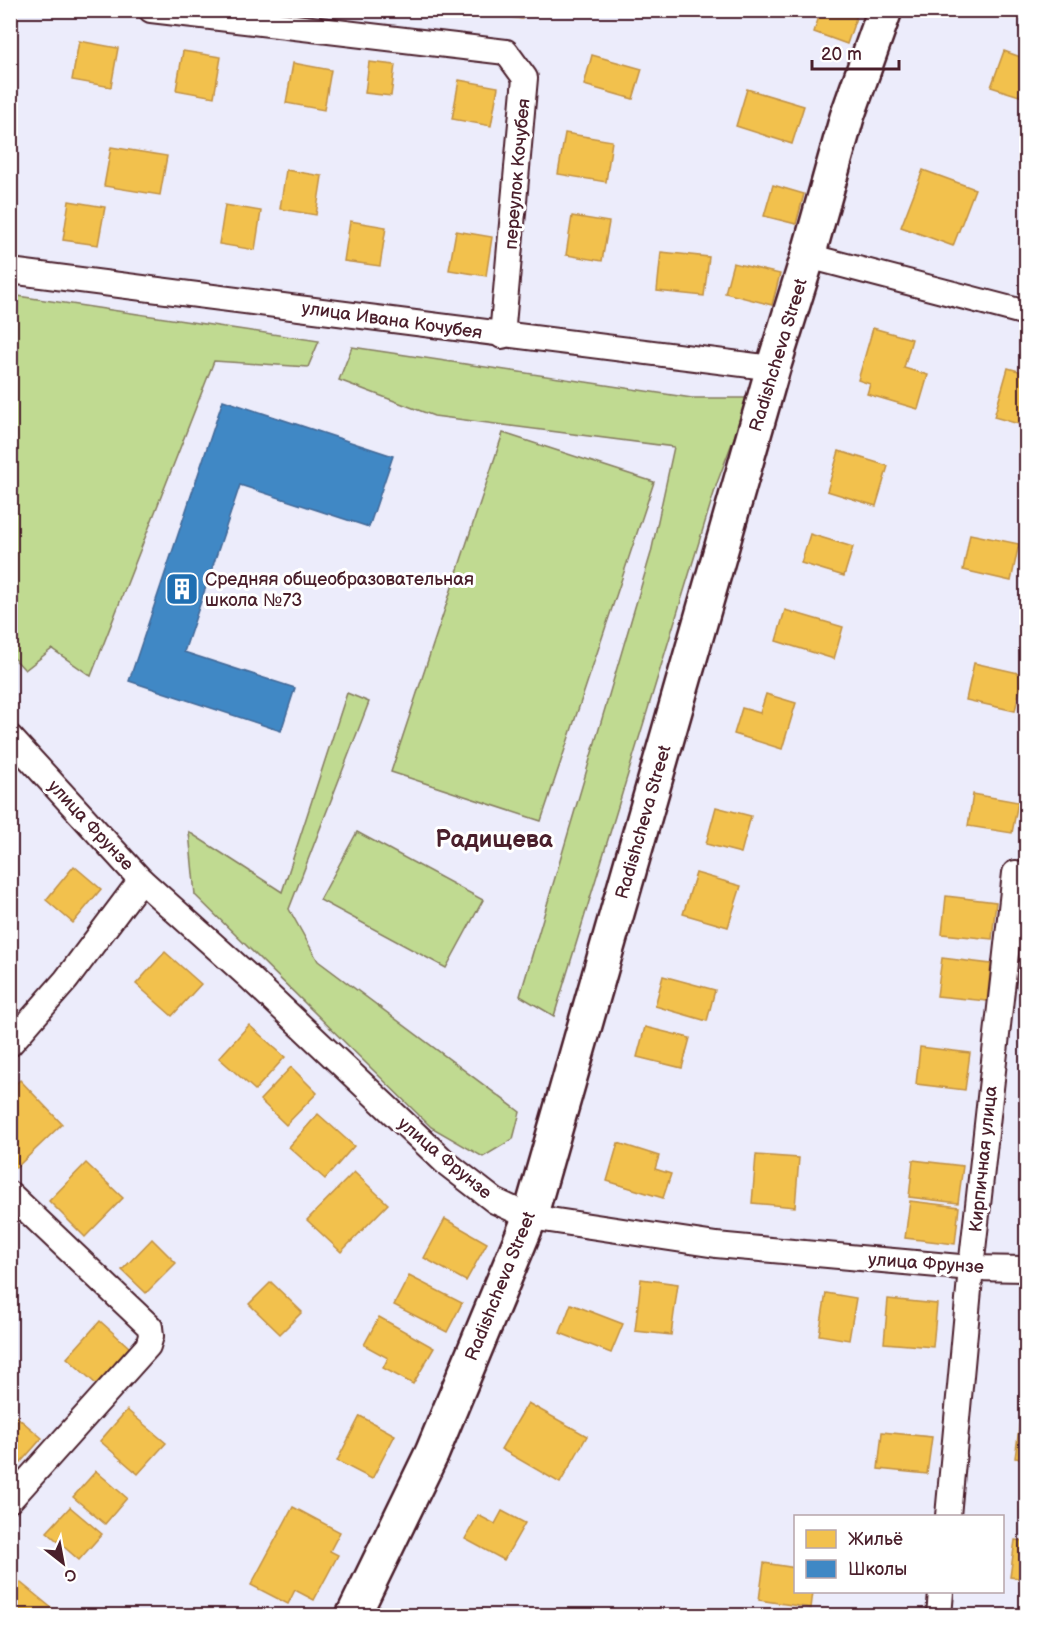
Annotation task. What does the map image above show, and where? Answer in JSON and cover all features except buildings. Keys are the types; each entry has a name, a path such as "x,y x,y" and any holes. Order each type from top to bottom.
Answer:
{"main road":[{"name":"Radishcheva Street","path":"353,1616 432,1453 530,1217 773,368 808,256 847,117 885,10"}],"street":[{"name":"переулок Кочубея","path":"151,10 506,52 525,78 502,336"},
{"path":"808,256 1026,313"},
{"name":"улица Ивана Кочубея","path":"10,271 342,312 502,336 773,368"},
{"name":"улица Фрунзе","path":"10,737 141,880 257,984 446,1163 495,1201 530,1217 716,1245 970,1268 1026,1269"},
{"name":"Кирпичная улица","path":"948,1515 970,1268 1015,873"},
{"path":"10,1044 66,980 141,880"},
{"path":"10,1194 150,1327 151,1336 148,1346 10,1500"},
{"path":"939,1616 941,1593"}],"green space":[{"path":"11,295 319,341 308,367 214,361 91,676 52,649 25,670 11,655"},
{"path":"352,347 692,398 749,398 717,483 554,1016 520,996 651,553 674,447 434,416 339,380"},
{"path":"503,433 654,482 541,821 391,772"},
{"path":"347,693 369,702 289,909 318,961 520,1112 513,1139 483,1157 431,1127 195,895 189,832 282,892"},
{"path":"357,832 483,900 446,968 320,900"}],"place":[{"name":"Средняя общеобразовательная школа №73","path":"182,589"}],"district":[{"name":"Радищева","path":"494,839"}]}
